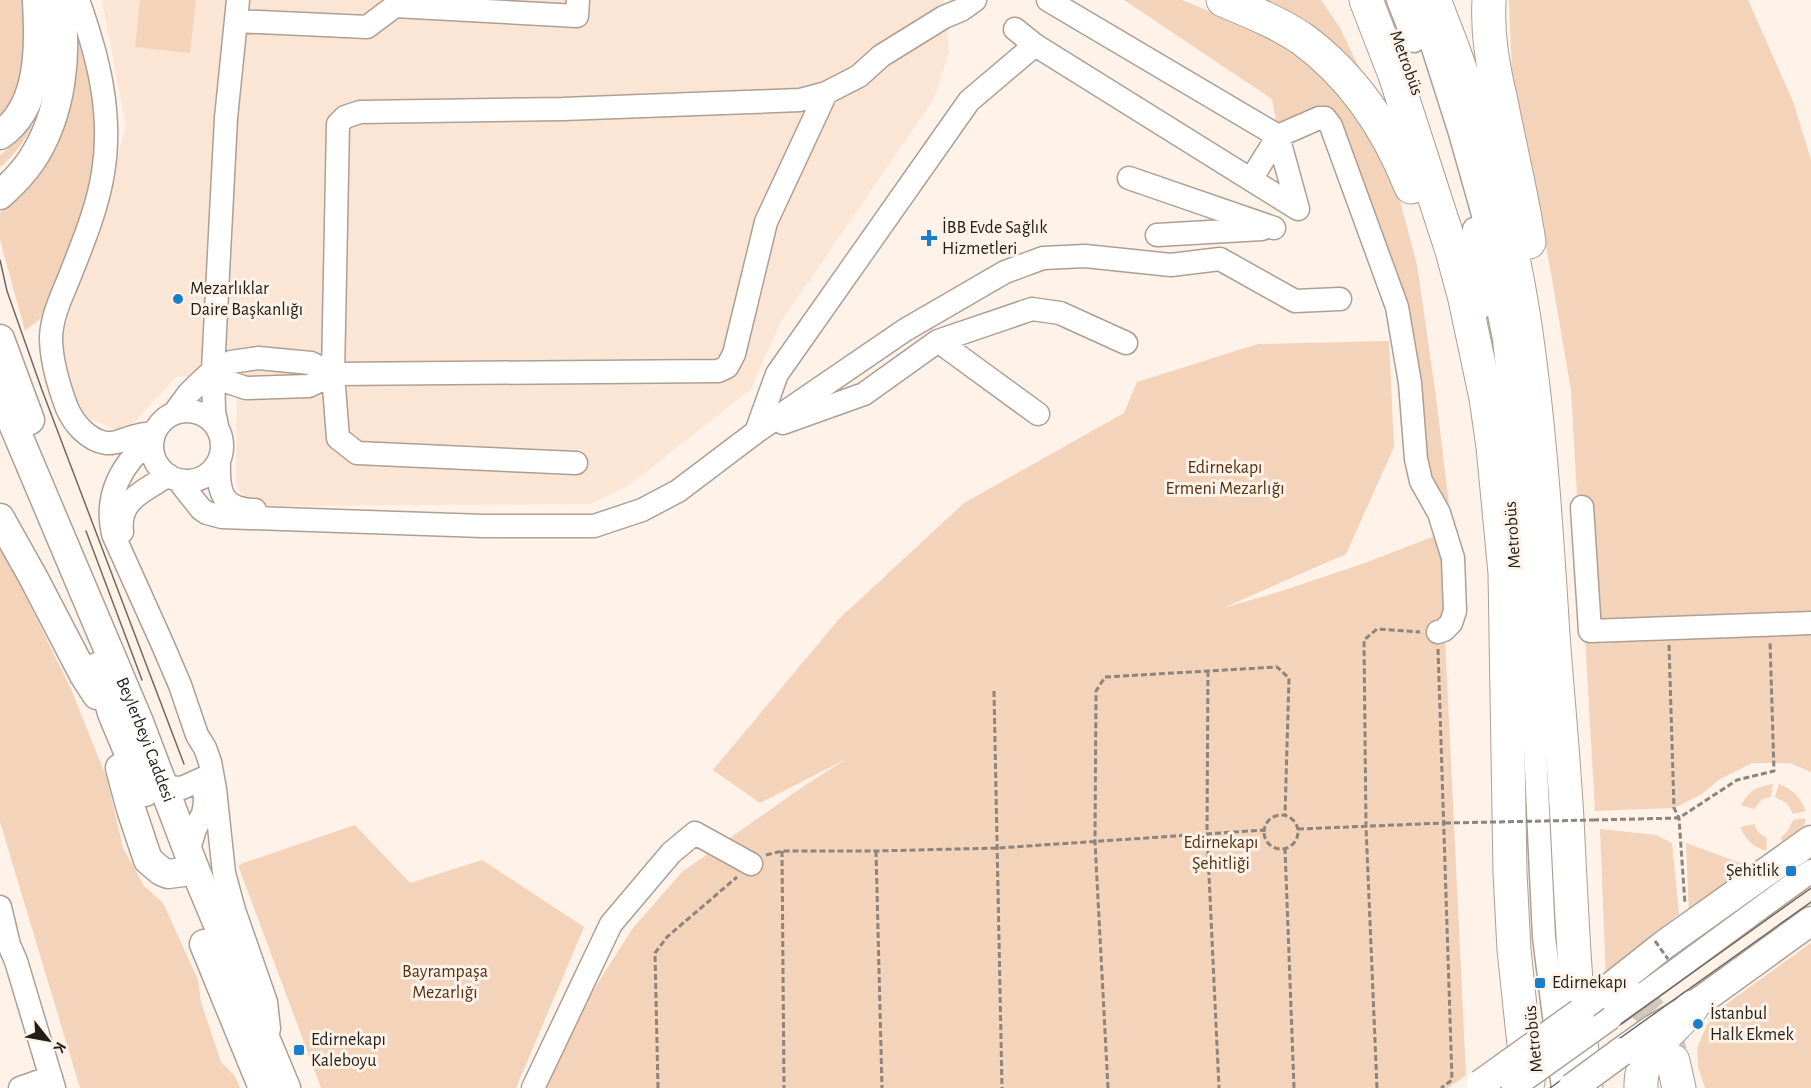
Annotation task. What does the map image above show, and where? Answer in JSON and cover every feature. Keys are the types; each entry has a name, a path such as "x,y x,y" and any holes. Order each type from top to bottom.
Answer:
{"highway":[{"path":"1223,0 1253,12 1300,38 1342,75 1376,117 1393,143 1416,199 1461,335 1486,398"},
{"path":"1366,0 1395,75 1452,251 1466,299 1486,398 1505,573 1510,873 1514,950 1528,1088"},
{"path":"1434,0 1491,168 1517,282 1528,346 1547,538 1578,1018 1586,1088"},
{"path":"1458,0 1487,90 1531,262"},
{"path":"1489,0 1488,17 1493,66 1521,193 1540,319 1543,392 1537,425"},
{"path":"1641,1088 1642,1070 1648,1054 1692,1007"}],"main road":[{"path":"0,135 22,111 32,87 37,50 37,0"},
{"path":"0,195 31,162 52,118 59,92 62,63 63,29 60,0"},
{"path":"0,175 12,167 28,146 44,117 62,63"},
{"path":"0,339 82,565 88,601"},
{"name":"Beylerbeyi Caddesi","path":"0,393 164,786 186,864 263,1088"},
{"name":"Beylerbeyi Caddesi","path":"0,439 104,684 116,725 120,767 148,861 168,874 186,864"},
{"path":"0,518 84,675 116,725"},
{"path":"1478,1086 1605,1008 1602,992 1811,840"},
{"name":"Beylerbeyi Caddesi","path":"186,864 268,1043 286,1088"},
{"path":"1572,1088 1660,1025 1692,1007 1811,921"}],"street":[{"path":"78,0 98,62 104,95 106,143 103,173 96,201 55,316 51,337 53,357 65,402 78,427 102,442 111,443 136,436 154,436"},
{"path":"578,0 577,16 395,6 367,27 237,11 226,118 213,370 214,411 222,443 218,483 222,496 228,502 251,510 587,516 610,520"},
{"path":"576,463 357,453 338,438 333,374 338,124 345,117 360,112 563,109 800,100 826,93 859,76 881,56 975,0"},
{"path":"1048,0 1278,136 1298,209"},
{"name":"Metrobüs","path":"1382,0 1413,82 1442,174 1488,304 1504,339 1525,536 1544,937 1563,1088"},
{"path":"1398,0 1438,108 1474,229 1488,304"},
{"name":"Metrobüs","path":"1415,0 1460,133 1490,245 1488,304 1507,461 1516,576 1520,685 1519,836 1522,915 1539,1088"},
{"path":"1015,29 1035,45 1298,209"},
{"path":"756,432 777,374 969,101 1035,45"},
{"path":"213,370 228,382 246,388 309,386 333,374 718,371 727,367 734,354 766,222 826,93"},
{"path":"1250,179 1278,136 1319,118 1325,118 1332,126 1397,307 1410,383 1416,459 1421,481 1439,513 1453,558 1455,612 1451,623 1438,632"},
{"path":"1129,178 1274,228"},
{"path":"1157,235 1274,228 1298,209"},
{"path":"217,426 208,417 198,412 187,410 176,412 158,426 152,447 159,468 173,477 201,509 222,517 483,526 594,526 642,510 678,491 756,432 905,330 1005,272 1043,258 1085,256 1171,265 1220,259 1295,301 1340,299"},
{"path":"756,432 864,394 938,341 1032,309 1060,313 1126,343"},
{"path":"938,341 1038,414"},
{"path":"176,412 189,393 213,370"},
{"path":"154,436 140,448 120,474 114,490 110,520 113,534 180,686 197,735 204,778 205,803 203,814 195,829 186,864"},
{"path":"126,560 121,524 123,510 131,499 173,477 190,481 202,478 212,471 219,461"},
{"path":"1582,507 1590,631 1811,623"},
{"path":"197,735 210,762 227,885 266,1002 268,1043"},
{"path":"164,786 182,788 204,778"},
{"path":"186,864 211,849 219,828"},
{"path":"533,1088 611,924 671,853 695,833 751,864"},
{"path":"1513,1088 1605,1008 1811,872"},
{"path":"0,907 5,946 16,961 52,1083 20,1088"}],"path":[{"path":"1298,830 1445,823 1679,818 1737,780 1774,771 1770,624"},
{"path":"1669,628 1674,808 1679,818 1686,913"},
{"path":"1377,1088 1366,828 1364,640 1377,629 1438,632 1452,1080 1441,1088"},
{"path":"1108,1088 1095,842 1096,691 1105,677 1277,667 1289,678 1285,815"},
{"path":"1208,671 1207,833 1219,1088"},
{"path":"994,692 1002,1088"},
{"path":"1285,815 1292,819 1298,830 1294,842 1285,848 1272,846 1267,841 1264,830 1265,825 1274,816 1285,815"},
{"path":"658,1088 655,953 667,937 751,864 768,855 782,851 998,848 1264,830"},
{"path":"1285,848 1294,1088"},
{"path":"782,851 784,1088"},
{"path":"876,851 882,1088"},
{"path":"1655,941 1668,959"}],"shaded area":[{"path":"102,0 944,0 949,52 934,99 780,323 751,389 628,486 590,504 255,506 236,486 237,375 176,377 124,433 83,416 68,381 62,339 126,127"}],"green space":[{"path":"0,0 23,0 26,40 22,80 0,128"},
{"path":"140,0 196,0 190,53 135,47"},
{"path":"1124,0 1182,0 1264,34 1293,51 1331,84 1370,131 1399,197 1417,265 1452,530 1426,466 1414,358 1338,126 1277,126 1272,99"},
{"path":"1248,0 1321,0 1339,26 1363,76"},
{"path":"1509,0 1748,0 1794,104 1811,160 1811,772 1790,763 1752,763 1720,779 1702,794 1674,808 1595,811 1571,390 1512,73"},
{"path":"70,18 87,67 94,105 96,142 91,180 79,221 41,318 25,331 0,240 0,213 17,193"},
{"path":"31,123 33,125 23,142 0,167 0,155 18,140"},
{"name":"Edirnekapı Şehitliği","path":"1389,341 1394,447 1346,554 1223,608 1365,563 1440,534 1466,1075 1448,1088 546,1088 587,1000 633,928 682,872 846,759 760,803 713,770 839,619 964,503 1124,413 1137,382 1258,344"},
{"path":"0,544 71,689 107,779 123,848 144,886 163,903 198,980 201,1002 221,1062 234,1075 240,1088 80,1088 0,822"},
{"path":"1773,784 1771,797 1762,799 1754,809 1741,805 1754,790"},
{"path":"1779,784 1796,794 1806,811 1793,814 1787,803 1775,797"},
{"path":"1805,818 1801,834 1782,851 1781,837 1787,832 1793,820"},
{"path":"1755,824 1756,829 1767,838 1766,851 1750,842 1740,827"},
{"name":"Bayrampaşa Mezarlığı","path":"355,825 410,883 482,860 584,927 516,1088 321,1088 238,865"},
{"path":"1600,829 1656,835 1672,843 1679,914 1648,939 1649,945 1606,979"},
{"path":"1686,843 1757,869 1689,917"},
{"path":"1811,943 1811,1088 1705,1088 1698,1067 1697,1048 1707,1025 1725,1005"}],"tunnel":[{"path":"1625,993 1649,1010 1660,1026 1671,1053"}],"tram line":[{"path":"0,260 7,291 42,390 184,764"},
{"path":"86,531 142,680"},
{"path":"1531,1088 1811,888"},
{"path":"1550,1088 1811,902"}],"place":[{"name":"İBB Evde Sağlık Hizmetleri","path":"929,238"},
{"name":"Mezarlıklar Daire Başkanlığı","path":"178,299"},
{"name":"Şehitlik","path":"1791,871"},
{"name":"Edirnekapı","path":"1540,983"},
{"name":"İstanbul Halk Ekmek","path":"1698,1024"},
{"name":"Edirnekapı Kaleboyu","path":"299,1050"}],"park label":[{"name":"Edirnekapı Ermeni Mezarlığı","path":"1225,478"}]}
